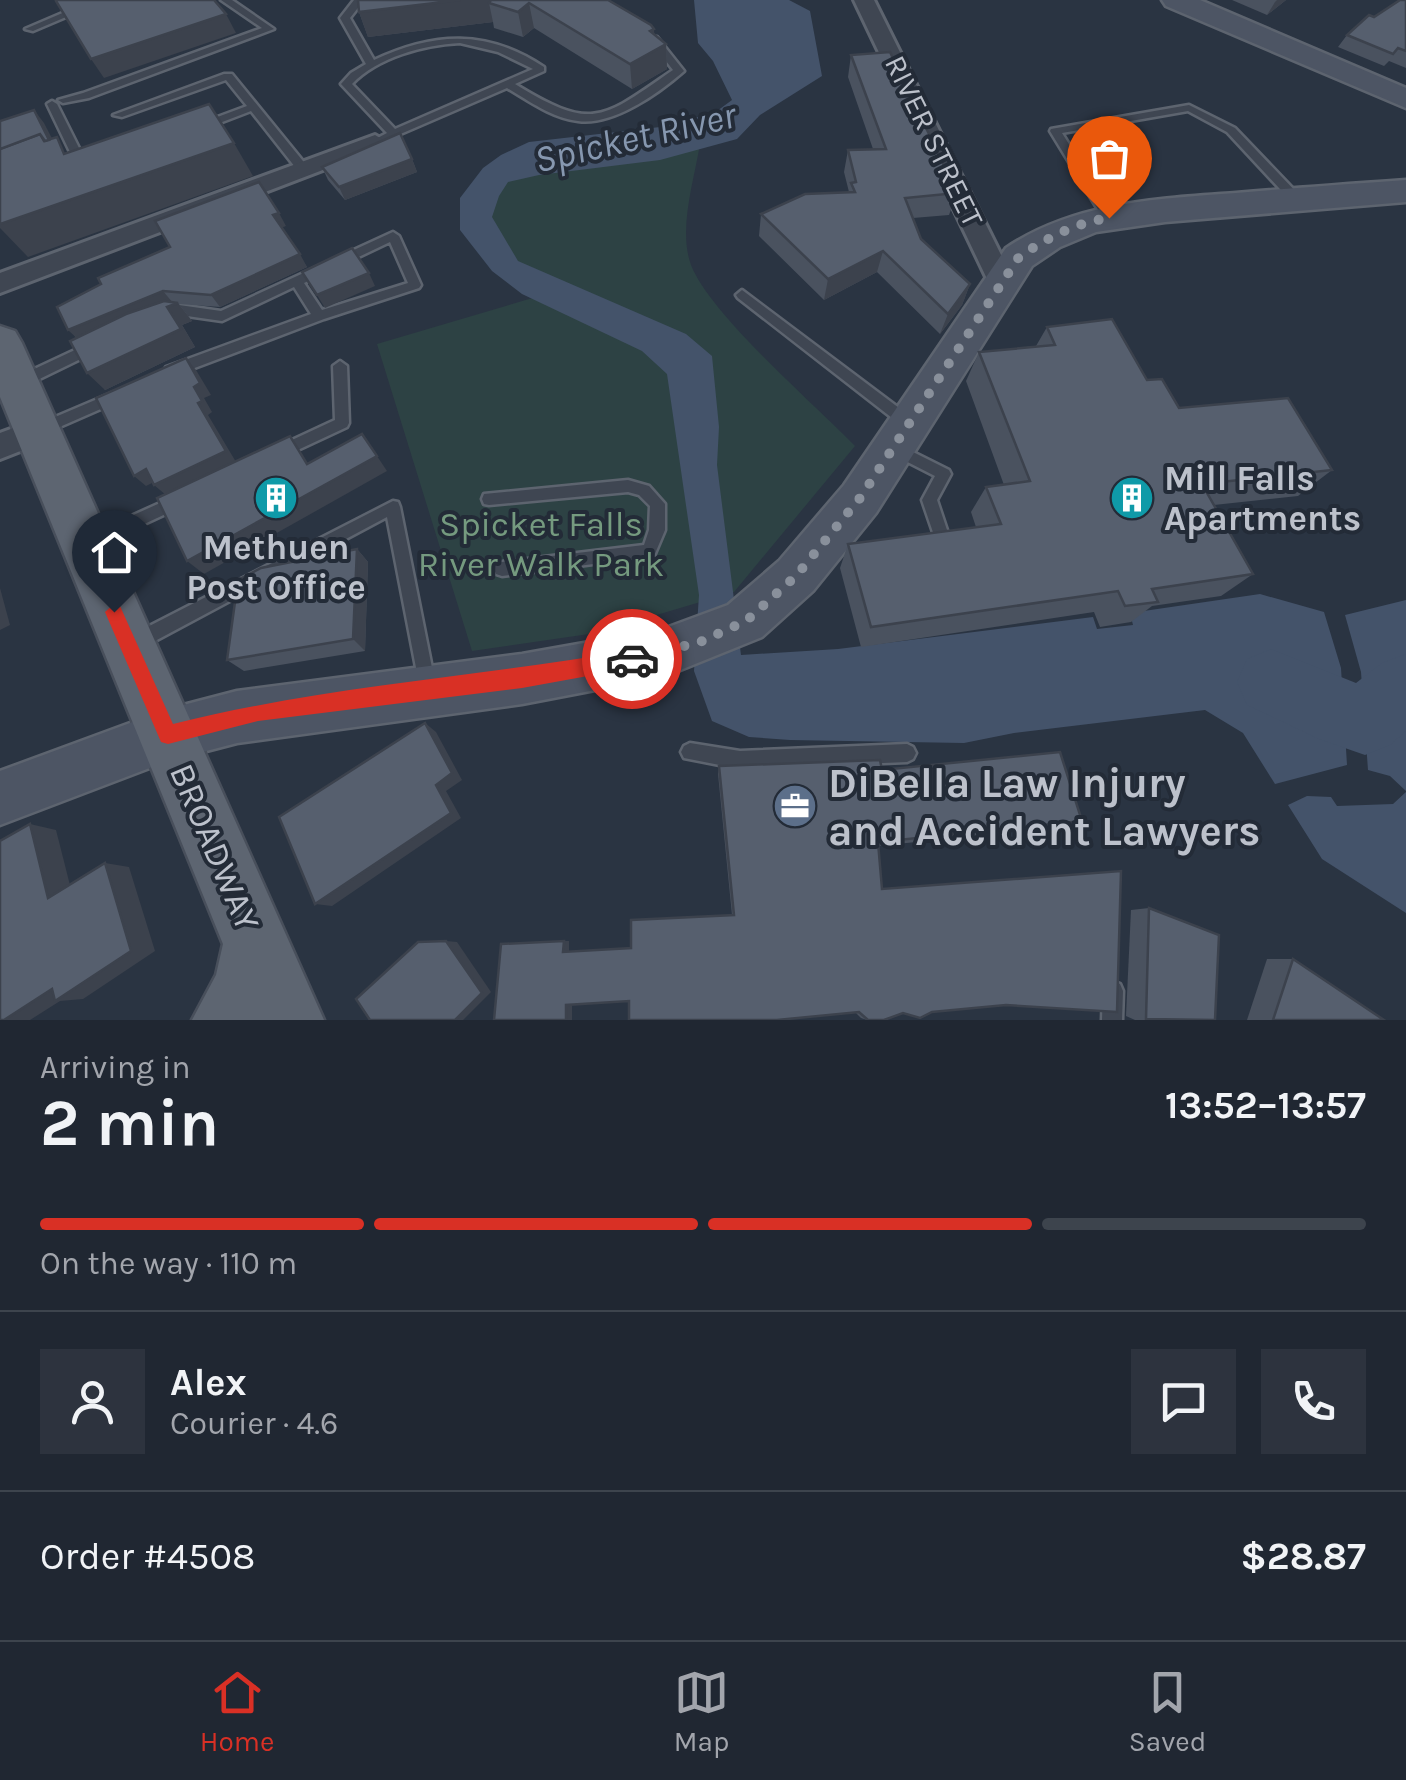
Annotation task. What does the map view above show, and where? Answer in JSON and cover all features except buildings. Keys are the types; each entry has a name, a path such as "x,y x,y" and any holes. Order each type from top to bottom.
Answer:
{"main road":[{"path":"1176,0 1406,99"},
{"path":"0,798 168,735 258,712 429,692 663,654 746,621 796,576 860,498 1019,257 1047,238 1109,218 1406,190"},
{"name":"BROADWAY","path":"11,399 84,545 289,1020"},
{"path":"226,1020 247,988 256,945"}],"street":[{"name":"RIVER STREET","path":"864,0 1002,283"},
{"path":"0,284 384,138"}],"lane":[{"path":"30,29 101,0"},
{"path":"46,168 76,156 58,102 269,29 226,0"},
{"path":"359,0 345,18 371,64"},
{"path":"508,84 541,106 573,120 613,116 679,71 646,30"},
{"path":"461,40 527,59 540,69 384,138 346,84 354,72 371,64 461,40"},
{"path":"118,116 228,76 302,169"},
{"path":"184,133 253,107"},
{"path":"1109,218 1056,131 1189,108 1231,130 1296,200"},
{"path":"148,381 319,316 416,285 393,236 222,316 179,310 150,320"},
{"path":"296,280 319,316"},
{"path":"742,294 944,474 929,500 942,539"},
{"path":"11,399 105,340"},
{"path":"274,455 342,423 340,366"},
{"path":"11,399 132,389"},
{"path":"489,499 628,486 644,490 658,504 650,551 502,569"},
{"path":"84,545 189,496"},
{"path":"128,646 393,506 429,692"},
{"path":"690,752 740,760 907,752"},
{"path":"1112,1020 1114,971"}],"green space":[{"name":"Spicket Falls River Walk Park","path":"700,144 687,221 691,265 740,333 855,446 734,592 596,633 472,651 377,344 546,294 475,228 500,168"}],"water":[{"path":"694,0 789,0 810,11 822,76 760,115 737,139 660,160 508,182 492,217 518,261 686,334 712,356 719,427 717,465 741,655 838,649 1093,617 1097,629 1133,625 1130,613 1260,594 1324,612 1341,668 1347,765 1275,784 1243,733 1205,710 1014,733 964,743 749,737 712,721 694,671 699,595 667,374 642,351 522,294 492,271 460,230 460,198 483,168 501,155 529,142 669,126 717,111 732,100 713,61 698,43"},
{"path":"1406,600 1406,791 1390,776 1368,770 1361,672 1345,615"},
{"path":"1406,792 1406,913 1322,859 1288,805 1307,796 1331,797 1337,806 1393,804"}],"waterway":[{"name":"Spicket River","path":"1271,682 1343,715 1365,720 1406,687"}],"way so far":[{"path":"632,659 700,642 746,621 764,606 796,576 860,498 1019,257 1047,238 1109,218"}],"place":[{"name":"Methuen Post Office","path":"276,498"},
{"name":"Mill Falls Apartments","path":"1132,498"},
{"name":"DiBella Law Injury and Accident Lawyers","path":"795,806"}],"route":[{"path":"114,612 168,735 258,712 522,679 632,659"}]}
